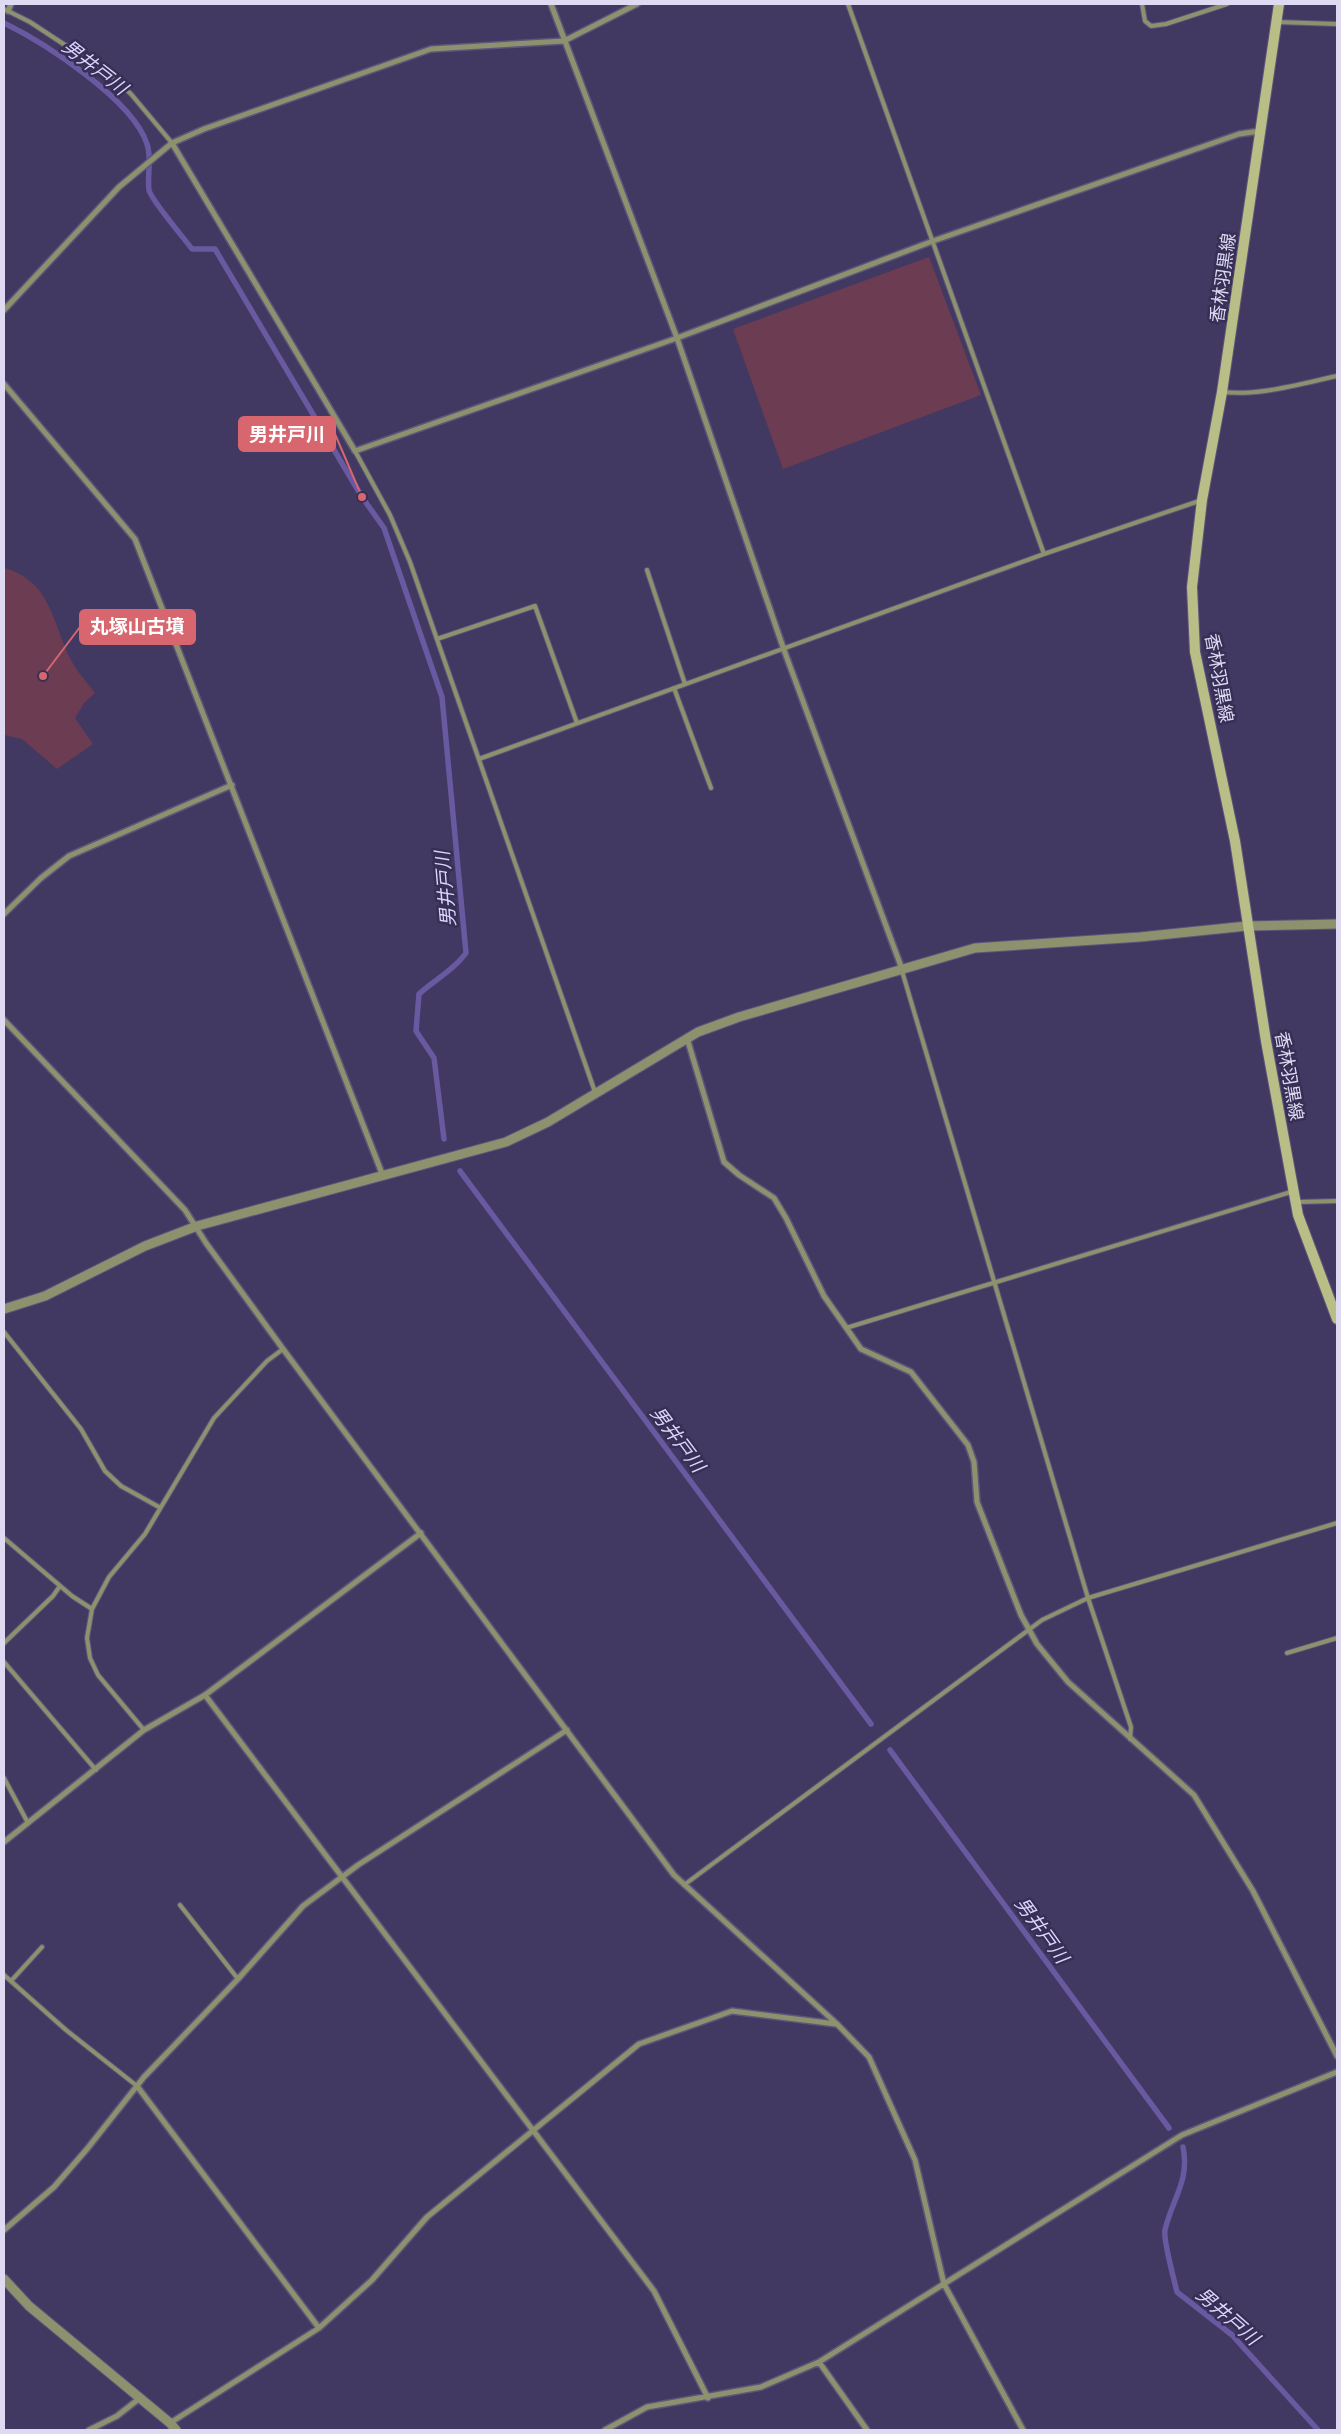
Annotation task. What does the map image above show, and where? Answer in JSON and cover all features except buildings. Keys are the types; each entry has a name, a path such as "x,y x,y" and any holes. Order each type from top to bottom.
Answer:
{"main road":[{"name":"香林羽黒線","path":"1279,4 1222,392 1202,500 1192,587 1195,652 1235,841 1247,926 1298,1215 1337,1319"}],"street":[{"path":"6,10 11,4"},
{"path":"551,4 677,338 784,650 902,969"},
{"path":"4,310 119,187 172,143 204,129 431,50 564,41 637,4"},
{"path":"172,143 355,451 677,338 933,241 1239,134 1260,131"},
{"path":"4,384 135,539 383,1176"},
{"path":"4,914 42,878 69,856 232,785"},
{"path":"4,1309 45,1296 145,1246 197,1226 506,1142 528,1133 687,1038 712,1026 902,969 975,948 1140,937 1247,926 1337,924"},
{"path":"4,1020 185,1210 197,1226 206,1243 283,1349 674,1875 837,2024 869,2057 915,2160 944,2284 1023,2430"},
{"path":"687,1038 724,1162 739,1175 774,1198 786,1218 824,1296 861,1349 911,1372 968,1445 974,1462 977,1502 1028,1628 1037,1644 1068,1682 1194,1795 1253,1891 1337,2056"},
{"path":"4,1842 144,1730 205,1695 421,1534"},
{"path":"205,1695 654,2291 708,2398"},
{"path":"4,2230 54,2187 137,2086 238,1979 303,1906 343,1876 567,1730"},
{"path":"4,2280 29,2306 173,2427 318,2328 372,2280 427,2217 639,2044 732,2012 837,2024"},
{"path":"605,2430 647,2407 708,2398 762,2387 819,2362 1182,2135 1337,2072"},
{"path":"137,2086 228,2204 318,2328"},
{"path":"819,2362 867,2430"},
{"path":"89,2430 117,2416 140,2398"}],"lane":[{"path":"848,4 1044,554"},
{"path":"1142,4 1145,21 1151,26 1166,24 1228,4"},
{"path":"6,10 30,22 109,74 136,100 172,143"},
{"path":"1277,22 1337,24"},
{"path":"1222,392 1262,391 1337,376"},
{"path":"355,451 390,515 410,562 595,1094"},
{"path":"479,759 784,650 1044,554 1202,500"},
{"path":"647,570 685,684"},
{"path":"437,639 535,606 577,723"},
{"path":"674,688 711,788"},
{"path":"902,969 1088,1598 1131,1727 1130,1739"},
{"path":"846,1328 1294,1191"},
{"path":"1296,1202 1337,1200"},
{"path":"4,1332 81,1428 105,1471 121,1486 159,1507"},
{"path":"144,1730 98,1675 90,1658 87,1638 92,1609 109,1577 145,1534 159,1507 214,1418 267,1361 283,1349"},
{"path":"684,1885 1028,1628 1088,1598 1337,1523"},
{"path":"4,1538 60,1586 92,1609"},
{"path":"4,1643 53,1596 60,1586"},
{"path":"1287,1653 1337,1638"},
{"path":"4,1662 96,1770"},
{"path":"4,1778 28,1823"},
{"path":"180,1905 238,1979"},
{"path":"11,1981 42,1947"},
{"path":"4,1975 66,2030 137,2086"}],"shaded area":[{"path":"929,257 981,395 783,469 733,329"},
{"path":"4,568 19,574 31,582 41,593 54,617 72,663 95,693 84,703 75,718 93,744 57,769 22,739 4,735"}],"waterway":[{"name":"男井戸川","path":"4,23 42,44 86,74 125,109 139,127 148,149 149,190 151,195 192,249 215,249 362,497 384,528 442,697 466,953 450,970 419,994 416,1031 434,1058 444,1139"},
{"name":"男井戸川","path":"460,1171 871,1724"},
{"name":"男井戸川","path":"890,1750 1169,2128"},
{"name":"男井戸川","path":"1183,2147 1185,2159 1182,2180 1165,2230 1167,2251 1177,2292 1232,2335 1318,2430"}],"place":[{"name":"男井戸川","path":"362,497"},
{"name":"丸塚山古墳","path":"43,676"}]}
